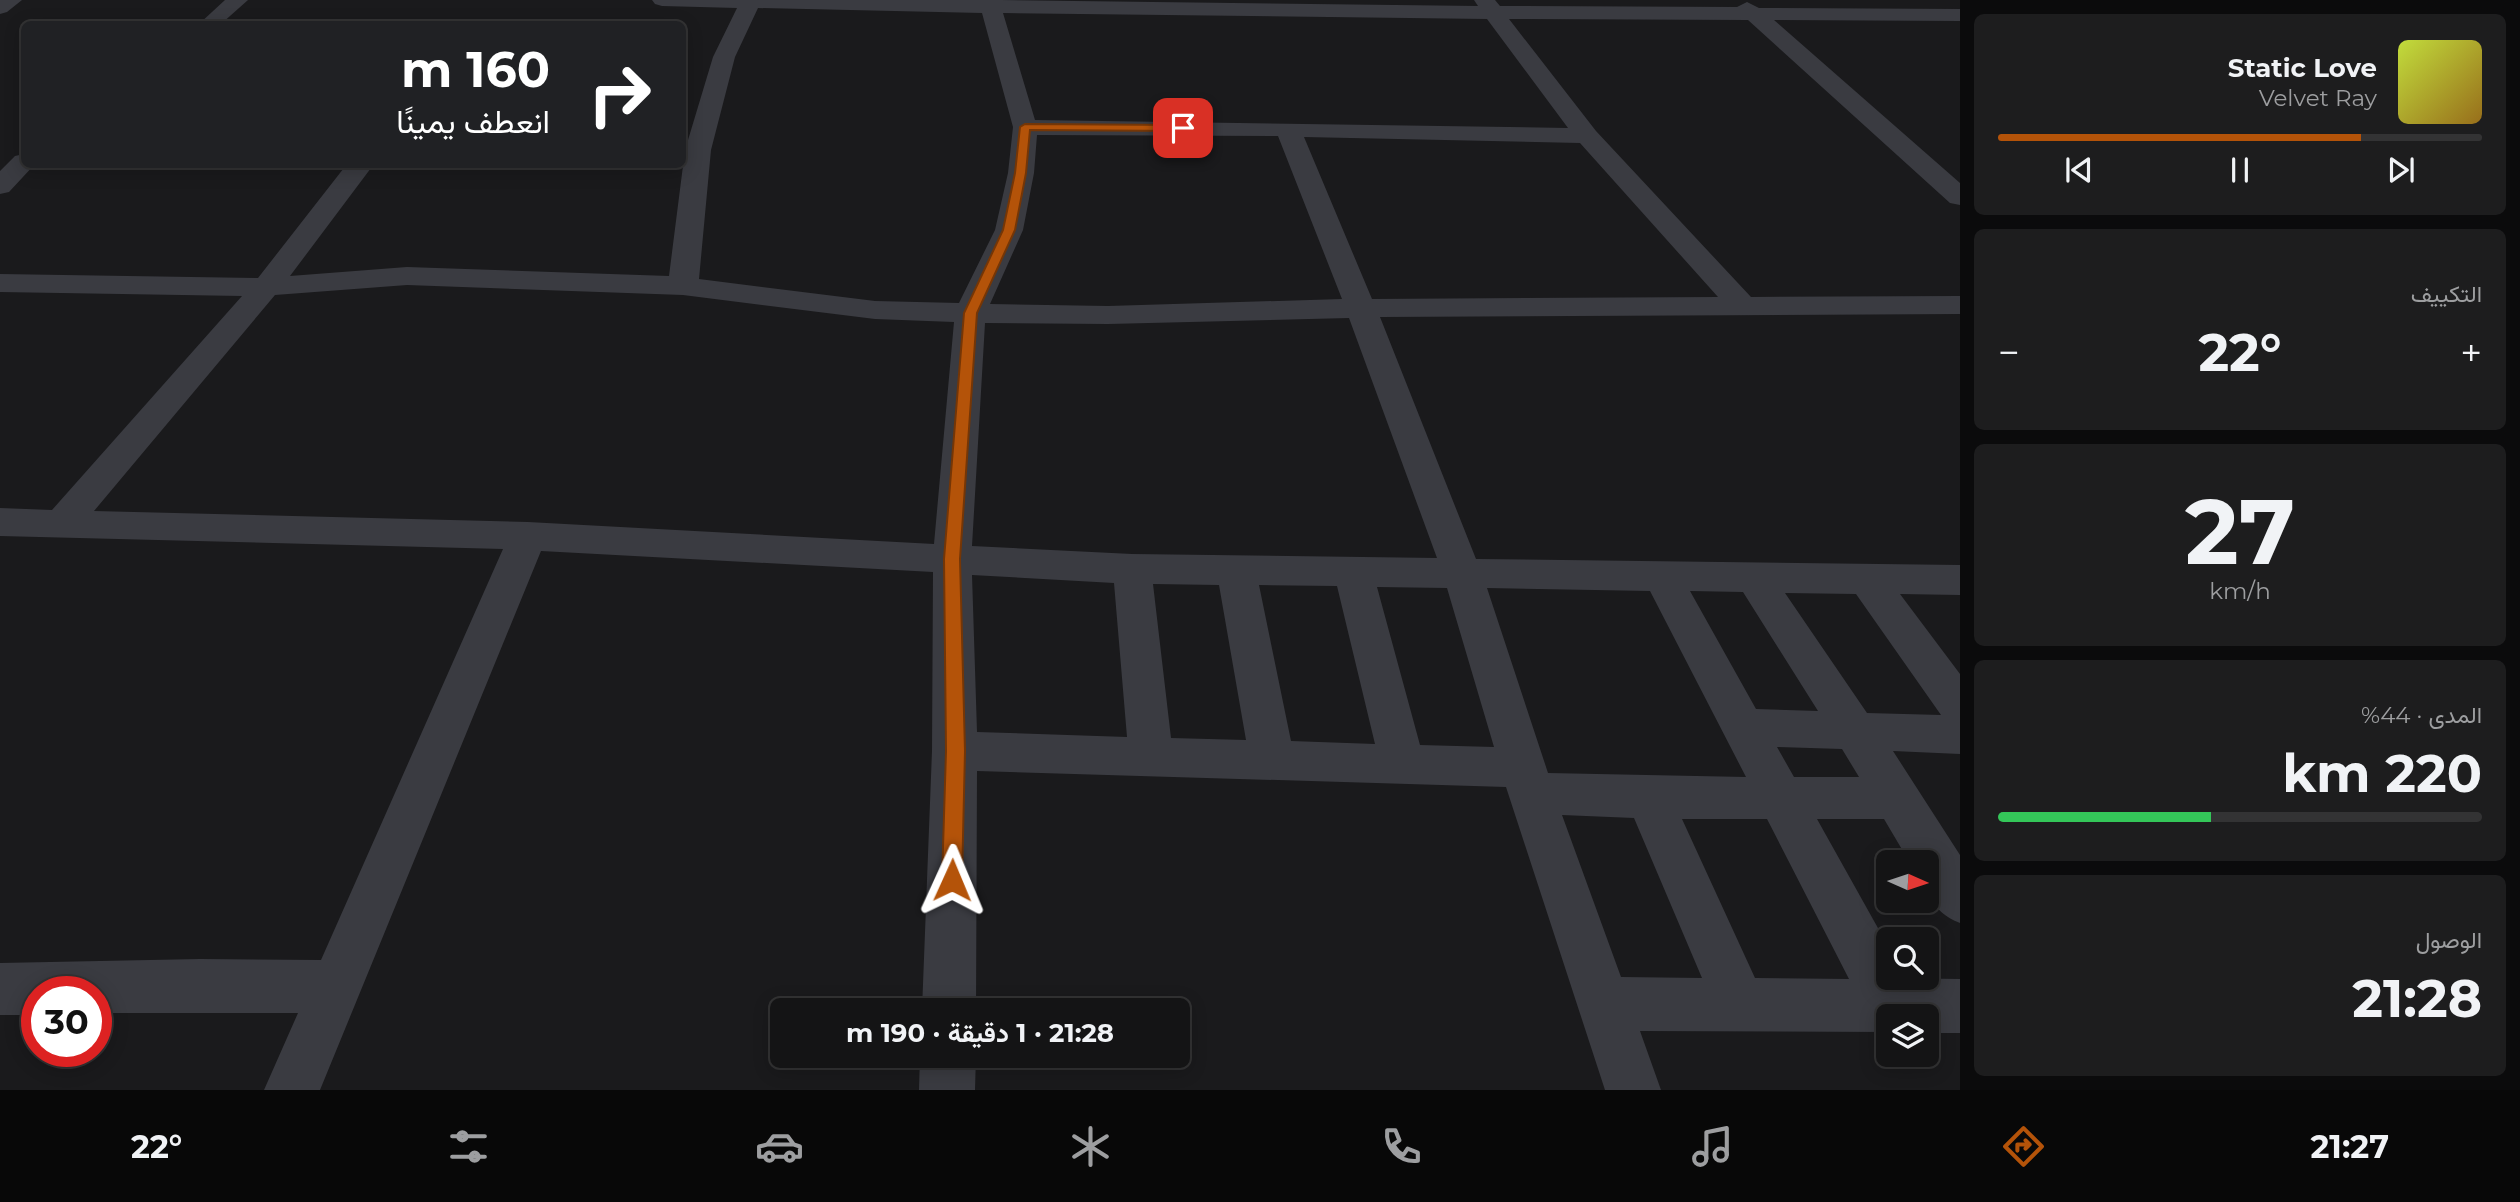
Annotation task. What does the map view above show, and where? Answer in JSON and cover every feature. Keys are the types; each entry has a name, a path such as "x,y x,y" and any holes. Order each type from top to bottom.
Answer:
{"street":[{"path":"0,8 12,0"},
{"path":"213,21 238,0"},
{"path":"662,0 1746,8 1960,15"},
{"path":"683,286 698,150 695,117 750,1"},
{"path":"949,998 956,751 952,559 970,313 1009,230 1021,173 1025,127 991,4"},
{"path":"1489,7 1587,136 1744,307"},
{"path":"1746,8 1960,197"},
{"path":"1025,127 1288,129 1587,136"},
{"path":"1288,129 1361,308 1462,575 1527,780 1633,1090"},
{"path":"0,160 21,162"},
{"path":"0,186 21,165"},
{"path":"62,523 266,287 358,168"},
{"path":"0,283 266,287 407,276 683,286 821,305 970,313 1108,315 1361,308 1960,305"},
{"path":"0,523 528,536 1132,569 1960,580"},
{"path":"292,1090 528,536"},
{"path":"1132,569 1151,757"},
{"path":"1237,572 1272,761"},
{"path":"1353,573 1403,765"},
{"path":"1661,574 1891,1004"},
{"path":"1753,576 1898,798 1960,899"},
{"path":"1867,579 1960,706"},
{"path":"1743,727 1960,735"},
{"path":"956,751 1403,765 1649,798 1898,798"},
{"path":"1649,798 1740,1005"},
{"path":"0,989 201,985 335,987"},
{"path":"1604,1004 1876,1006"},
{"path":"1939,1006 1960,1006"},
{"path":"947,1090 948,1068"}],"route":[{"path":"952,880 956,751 952,559 970,313 1009,230 1021,173 1025,127 1183,128"}]}
